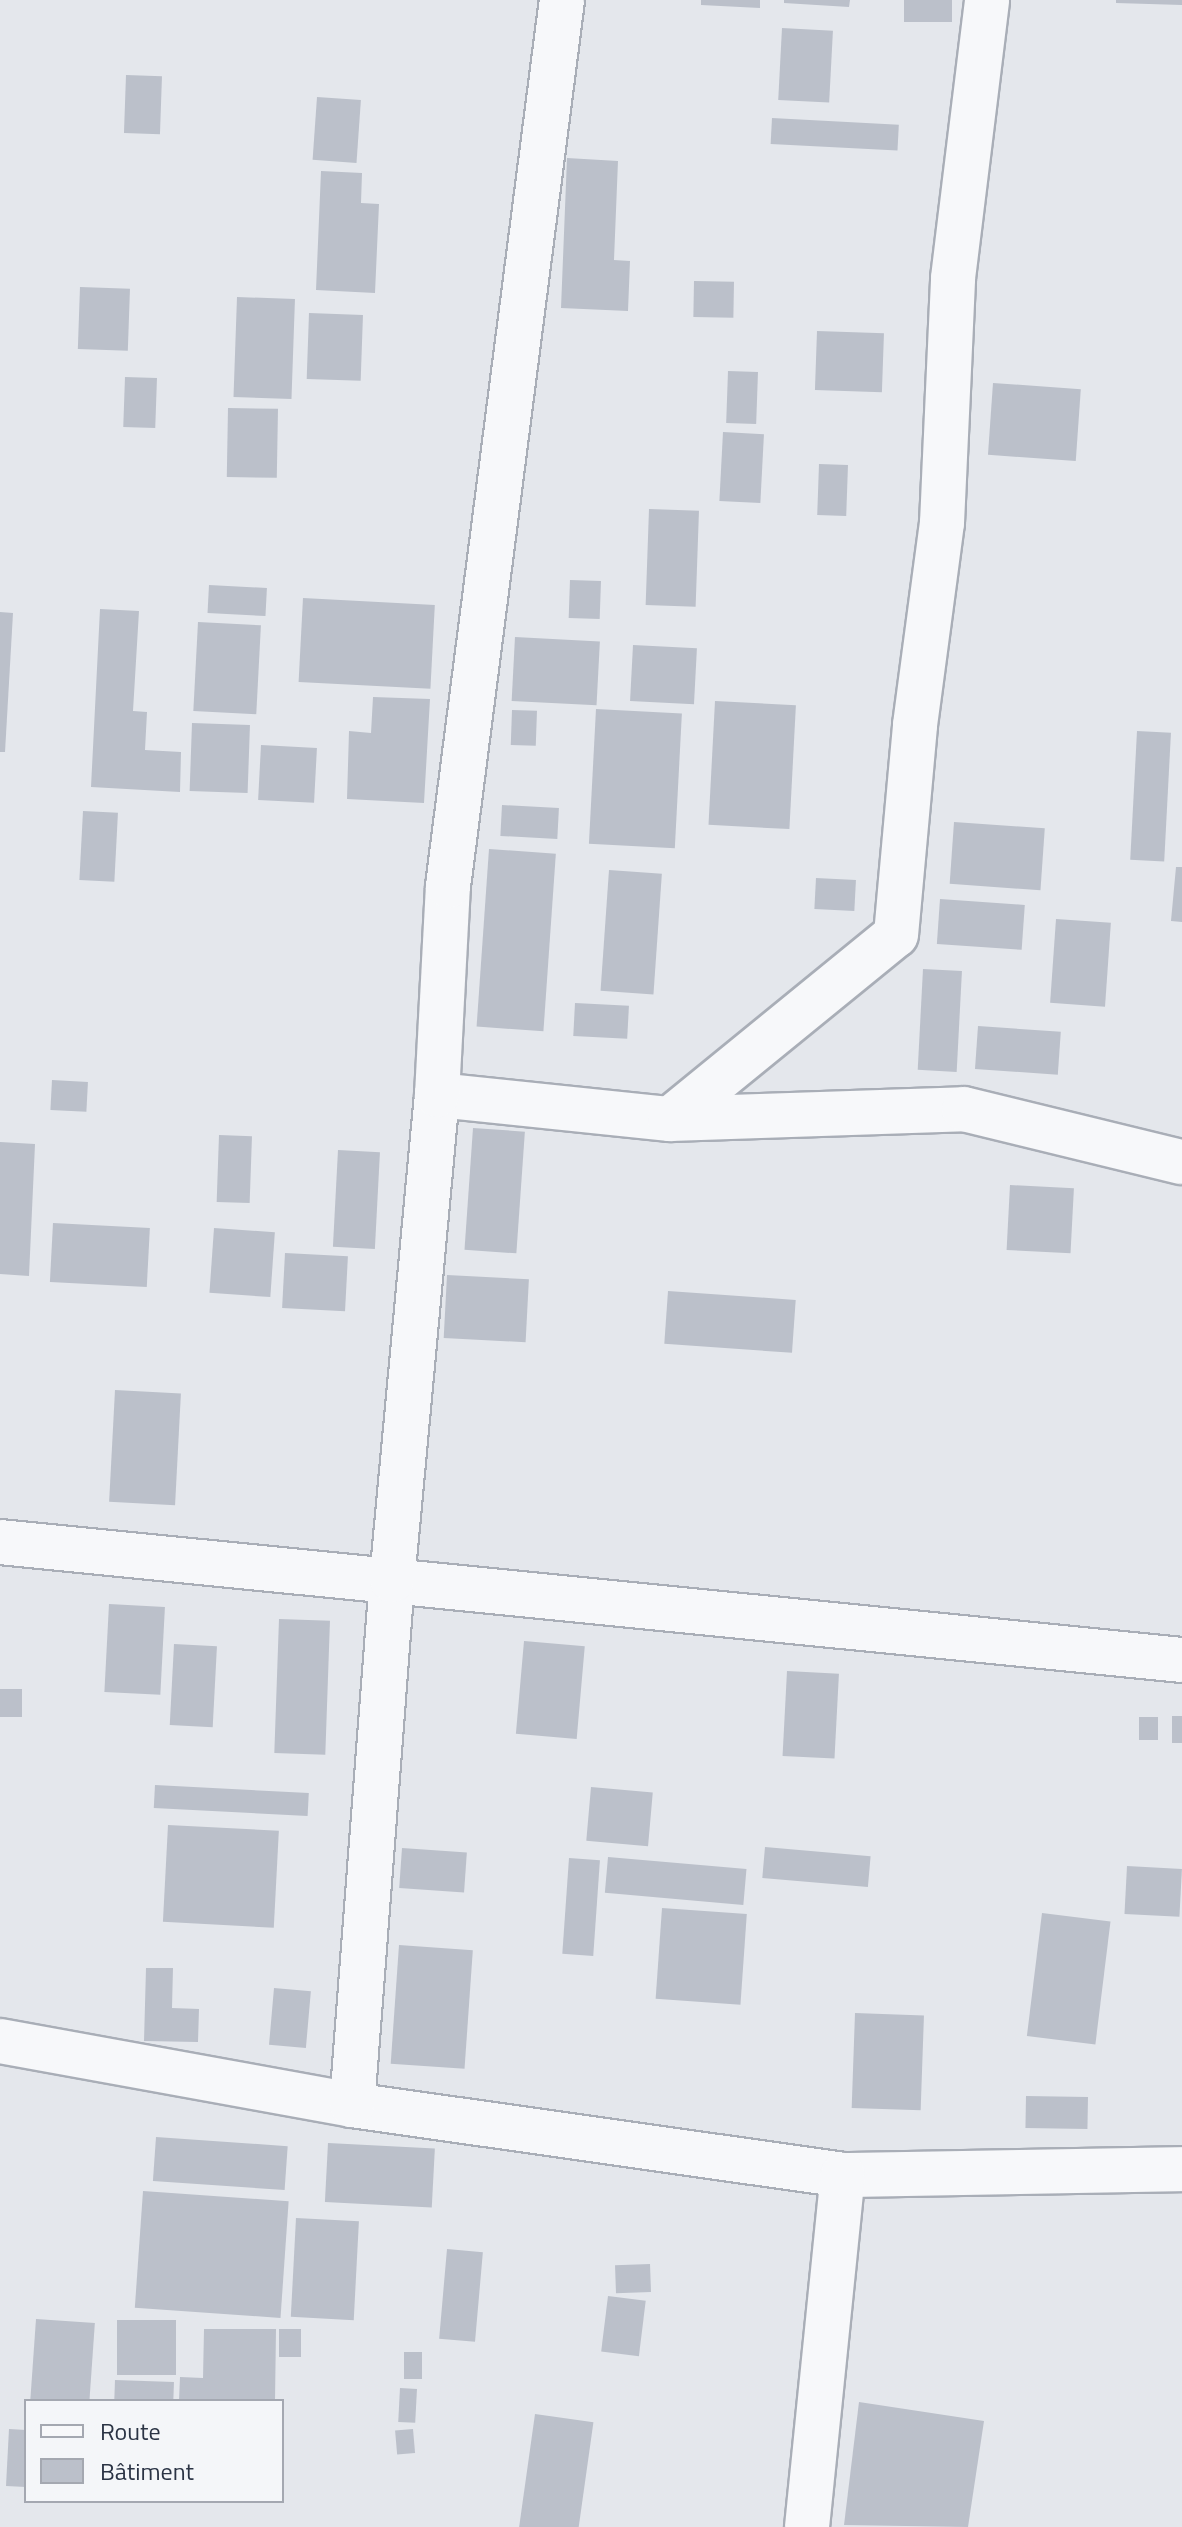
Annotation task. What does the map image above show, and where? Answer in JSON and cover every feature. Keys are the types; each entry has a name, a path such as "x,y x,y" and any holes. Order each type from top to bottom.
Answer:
{"street":[{"path":"352,2105 392,1580 437,1095 448,886 562,0"},
{"path":"670,1119 896,935 915,725 942,523 953,278 987,0"},
{"path":"437,1095 670,1119 964,1109 1182,1162"},
{"path":"0,1542 1182,1660"},
{"path":"0,2041 352,2105 843,2175 1182,2169"},
{"path":"807,2527 843,2175"}],"building":[{"path":"701,0 760,0 760,8 701,5"},
{"path":"784,0 850,0 849,7 784,3"},
{"path":"904,0 952,0 952,22 904,22"},
{"path":"1116,0 1182,0 1182,5 1116,3"},
{"path":"782,28 833,31 829,103 778,100"},
{"path":"126,75 162,76 160,134 124,133"},
{"path":"317,97 361,100 356,163 313,160"},
{"path":"772,118 899,125 897,151 771,144"},
{"path":"567,158 618,161 614,260 630,261 628,311 561,308"},
{"path":"321,171 362,173 361,203 379,204 375,293 316,290"},
{"path":"694,281 734,282 733,318 693,317"},
{"path":"80,287 130,289 128,351 78,349"},
{"path":"237,297 295,299 291,399 234,397"},
{"path":"309,313 363,315 361,381 307,379"},
{"path":"817,331 884,333 882,392 815,390"},
{"path":"728,371 758,372 756,424 726,423"},
{"path":"125,377 157,378 155,428 123,427"},
{"path":"993,383 1081,389 1076,461 988,455"},
{"path":"228,408 278,409 277,478 227,477"},
{"path":"723,432 764,434 760,503 719,501"},
{"path":"819,464 848,465 846,516 817,515"},
{"path":"649,509 699,511 696,607 646,605"},
{"path":"570,580 601,581 600,619 569,618"},
{"path":"209,585 267,588 265,616 208,613"},
{"path":"303,598 435,605 430,689 299,682"},
{"path":"100,609 139,611 133,711 147,712 145,750 181,752 180,792 91,787"},
{"path":"0,612 13,613 5,752 0,752"},
{"path":"198,622 261,625 256,714 193,711"},
{"path":"515,637 600,641 597,705 512,701"},
{"path":"633,645 697,648 694,704 630,701"},
{"path":"373,697 430,699 424,803 347,799 349,731 371,733"},
{"path":"715,701 796,705 789,829 709,825"},
{"path":"596,709 682,714 675,848 589,844"},
{"path":"512,710 537,711 536,746 511,745"},
{"path":"192,723 250,725 248,793 190,791"},
{"path":"1137,731 1171,733 1164,862 1130,860"},
{"path":"261,745 317,748 314,803 258,800"},
{"path":"502,805 559,808 557,839 500,836"},
{"path":"83,811 118,813 114,882 79,880"},
{"path":"954,822 1045,828 1040,890 950,884"},
{"path":"489,849 556,854 543,1031 477,1027"},
{"path":"1176,867 1182,867 1182,922 1171,921"},
{"path":"609,870 662,874 653,994 601,991"},
{"path":"816,878 856,880 854,911 814,909"},
{"path":"940,899 1025,905 1022,950 937,944"},
{"path":"1056,919 1111,923 1105,1007 1050,1003"},
{"path":"923,969 962,971 957,1072 918,1070"},
{"path":"575,1003 629,1006 627,1039 573,1036"},
{"path":"978,1026 1061,1032 1058,1075 975,1069"},
{"path":"52,1080 88,1082 86,1112 50,1110"},
{"path":"473,1128 525,1132 516,1253 464,1250"},
{"path":"219,1135 252,1136 250,1203 217,1202"},
{"path":"0,1142 35,1144 29,1276 0,1274"},
{"path":"338,1150 380,1152 375,1249 333,1247"},
{"path":"1010,1185 1074,1188 1071,1253 1007,1250"},
{"path":"53,1223 150,1228 147,1287 50,1282"},
{"path":"214,1228 275,1232 270,1297 209,1293"},
{"path":"285,1253 348,1256 345,1311 282,1308"},
{"path":"447,1275 529,1279 526,1342 444,1338"},
{"path":"668,1291 796,1300 792,1353 664,1344"},
{"path":"115,1390 181,1393 175,1505 109,1502"},
{"path":"109,1604 165,1607 160,1695 104,1692"},
{"path":"279,1619 330,1621 325,1755 274,1753"},
{"path":"524,1641 585,1646 577,1739 516,1734"},
{"path":"174,1644 217,1646 213,1727 170,1725"},
{"path":"787,1671 839,1674 834,1759 783,1756"},
{"path":"0,1689 22,1689 22,1717 0,1717"},
{"path":"1172,1716 1182,1716 1182,1743 1172,1743"},
{"path":"1139,1717 1158,1717 1158,1740 1139,1740"},
{"path":"155,1785 309,1793 308,1816 154,1808"},
{"path":"591,1787 653,1792 648,1846 586,1841"},
{"path":"168,1825 279,1831 274,1928 163,1922"},
{"path":"765,1847 871,1856 868,1887 762,1878"},
{"path":"402,1848 467,1853 464,1892 399,1888"},
{"path":"608,1857 746,1869 743,1905 605,1893"},
{"path":"569,1858 600,1860 593,1956 562,1954"},
{"path":"1127,1866 1182,1869 1179,1917 1124,1914"},
{"path":"662,1908 747,1914 740,2005 656,1999"},
{"path":"1042,1913 1110,1921 1095,2044 1027,2036"},
{"path":"399,1945 473,1950 465,2069 391,2064"},
{"path":"146,1968 173,1968 172,2008 199,2009 198,2042 144,2041"},
{"path":"274,1988 311,1991 306,2048 269,2045"},
{"path":"855,2013 924,2015 921,2110 852,2108"},
{"path":"1026,2096 1088,2097 1087,2129 1025,2128"},
{"path":"156,2137 288,2146 285,2190 153,2181"},
{"path":"328,2143 435,2149 432,2208 325,2202"},
{"path":"143,2191 289,2201 280,2318 135,2308"},
{"path":"296,2218 359,2221 354,2320 291,2317"},
{"path":"447,2249 483,2252 475,2342 439,2339"},
{"path":"650,2264 651,2292 616,2293 615,2265"},
{"path":"608,2296 646,2301 639,2356 601,2352"},
{"path":"36,2319 95,2323 90,2399 30,2399"},
{"path":"117,2320 176,2320 176,2375 117,2375"},
{"path":"204,2329 276,2329 275,2399 179,2399 180,2377 203,2378"},
{"path":"279,2329 301,2329 301,2357 279,2357"},
{"path":"404,2352 422,2352 422,2379 404,2379"},
{"path":"115,2380 174,2382 173,2399 114,2399"},
{"path":"400,2388 417,2389 415,2423 398,2422"},
{"path":"859,2402 984,2421 968,2527 844,2525"},
{"path":"535,2414 593,2422 579,2527 519,2527"},
{"path":"9,2429 24,2430 24,2487 6,2486"},
{"path":"413,2429 415,2453 397,2454 395,2431"}]}
